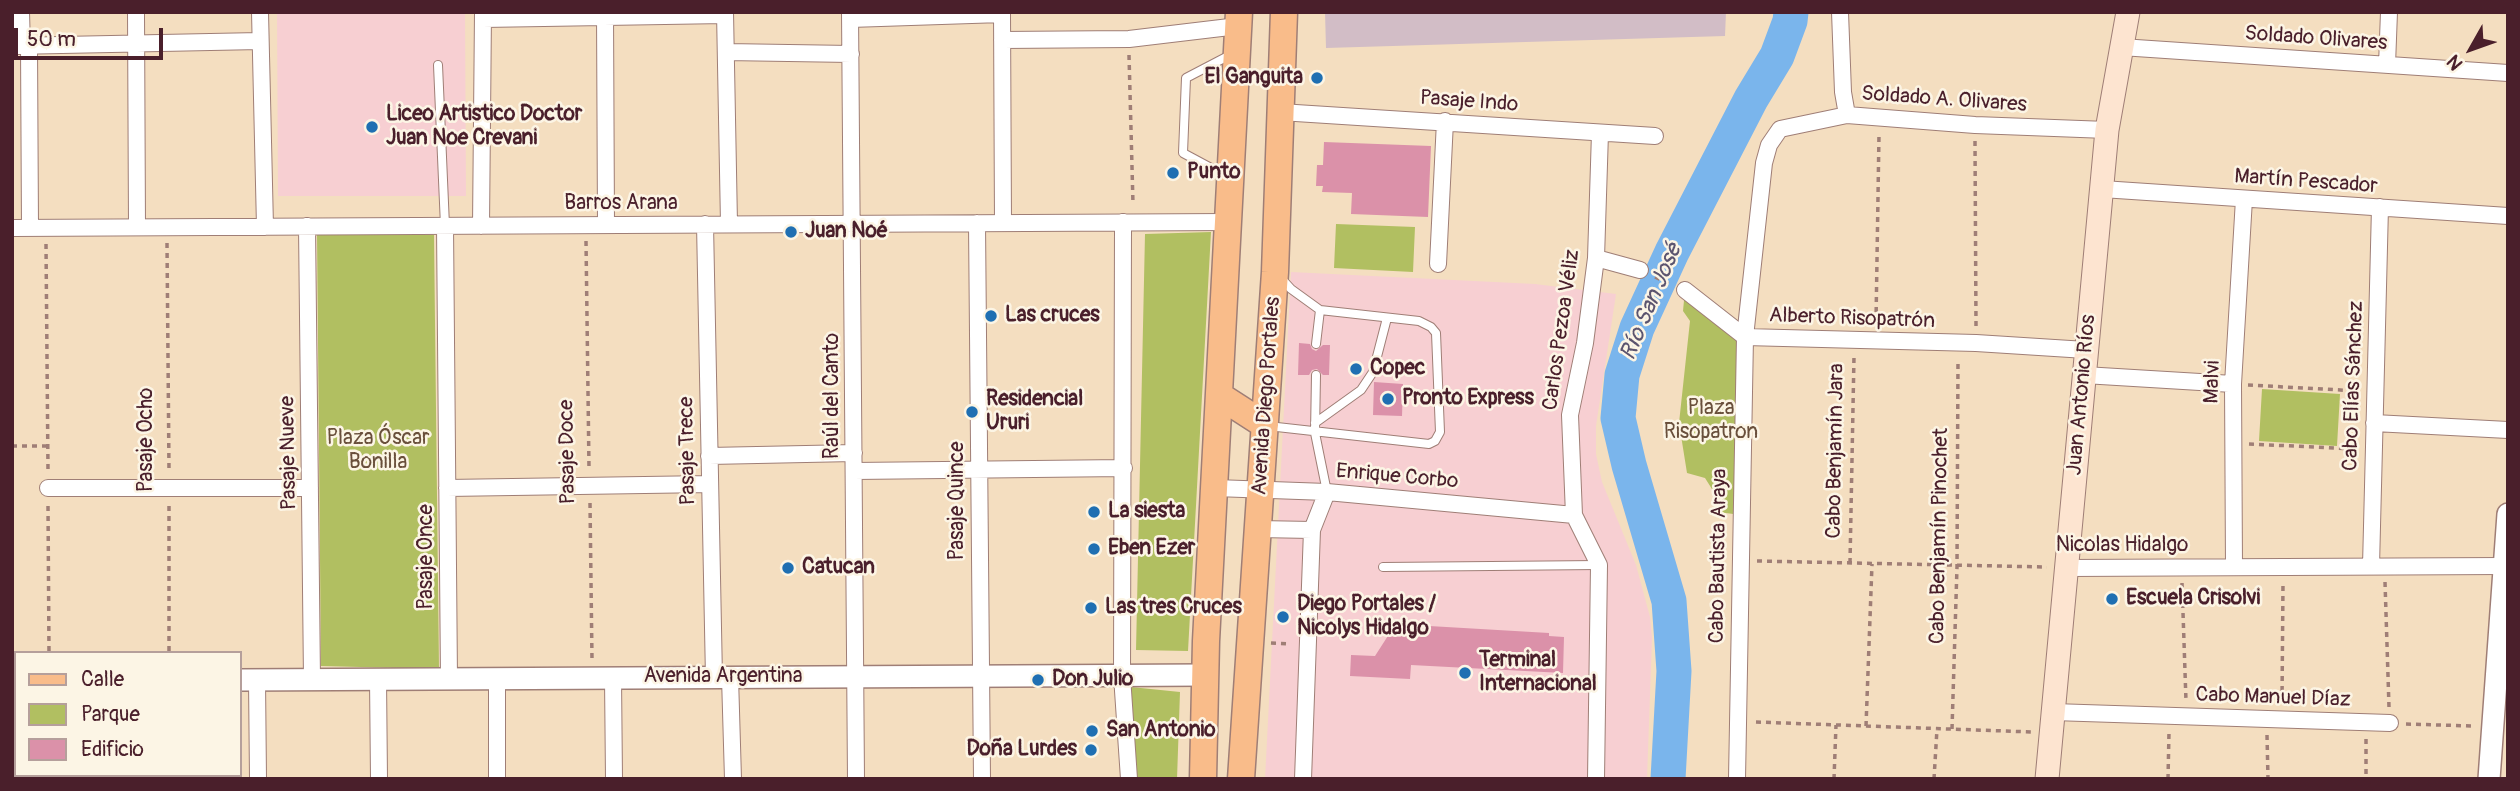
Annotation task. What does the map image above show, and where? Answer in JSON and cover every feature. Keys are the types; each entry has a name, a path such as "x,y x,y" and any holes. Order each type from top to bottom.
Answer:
{"main road":[{"name":"Avenida Diego Portales","path":"1241,779 1275,272 1283,12"},
{"name":"Juan Antonio Ríos","path":"2047,779 2107,130 2128,12"},
{"path":"1203,779 1238,30"},
{"path":"1220,396 1265,425"}],"street":[{"path":"21,12 21,46 38,228"},
{"path":"136,12 137,227"},
{"path":"260,12 265,226"},
{"path":"1840,12 1843,92 1847,115"},
{"path":"2387,65 2389,12"},
{"path":"850,16 1002,13 1003,223"},
{"path":"481,226 483,16 725,14 729,224"},
{"path":"606,15 606,225"},
{"name":"Raúl del Canto","path":"850,16 856,779"},
{"path":"1002,40 1129,39 1238,30"},
{"path":"21,46 260,41"},
{"name":"Soldado Olivares","path":"2121,47 2508,73"},
{"path":"726,52 851,54"},
{"name":"Pasaje Indo","path":"1280,112 1655,136"},
{"name":"Soldado A. Olivares","path":"1780,129 1847,115 1975,125 2107,130"},
{"path":"1438,264 1445,121"},
{"name":"Cabo Bautista Araya","path":"1737,779 1745,337 1764,163 1769,145 1780,129"},
{"name":"Carlos Pezoa Véliz","path":"1595,779 1599,565 1574,515 1570,415 1585,343 1596,258 1600,133"},
{"name":"Martín Pescador","path":"2102,189 2508,216"},
{"name":"Malvi","path":"2234,567 2233,384 2244,199"},
{"name":"Cabo Elías Sánchez","path":"2377,566 2374,423 2380,208"},
{"path":"1128,222 1122,676 1129,779"},
{"name":"Barros Arana","path":"12,228 1229,222"},
{"name":"Pasaje Quince","path":"977,223 982,779"},
{"name":"Pasaje Trece","path":"705,224 710,484 722,678 733,779"},
{"name":"Pasaje Nueve","path":"307,226 312,679"},
{"name":"Pasaje Once","path":"444,226 449,679"},
{"path":"1596,258 1640,270"},
{"name":"Alberto Risopatrón","path":"1685,290 1745,337 1976,343 2086,350"},
{"path":"2084,375 2233,384"},
{"path":"2374,423 2508,430"},
{"path":"709,456 854,453"},
{"path":"854,471 1124,468"},
{"path":"447,488 710,484"},
{"path":"48,488 310,488"},
{"name":"Enrique Corbo","path":"1215,488 1327,492 1574,515"},
{"path":"1303,779 1312,530 1327,492"},
{"path":"2489,779 2503,657 2504,566 2508,514"},
{"path":"1258,529 1312,530"},
{"name":"Nicolas Hidalgo","path":"2067,568 2504,566"},
{"name":"Avenida Argentina","path":"248,680 1206,675"},
{"path":"603,678 614,779"},
{"path":"378,679 379,779"},
{"path":"497,679 497,779"},
{"path":"248,680 258,779"},
{"name":"Cabo Manuel Díaz","path":"2052,722 2187,716 2390,723"}],"lane":[{"path":"1231,179 1183,153 1186,78 1238,30"},
{"path":"438,65 444,226"},
{"path":"1265,425 1315,433 1429,444 1435,441 1440,432 1436,333 1431,327 1419,321 1320,310 1291,289 1275,272"},
{"path":"1316,344 1320,310"},
{"path":"1315,423 1361,390 1373,372 1387,318"},
{"path":"1316,375 1315,433 1327,492"},
{"path":"1383,567 1599,565"}],"path":[{"path":"1128,222 1129,39"},
{"path":"1875,341 1880,118"},
{"path":"1975,125 1976,343"},
{"name":"Pasaje Doce","path":"586,225 589,486 603,678"},
{"name":"Pasaje Ocho","path":"167,227 169,651"},
{"path":"38,228 48,446 49,651"},
{"path":"1640,270 1685,290"},
{"name":"Cabo Benjamín Jara","path":"1850,564 1854,340"},
{"name":"Cabo Benjamín Pinochet","path":"1952,729 1957,567 1958,343"},
{"path":"2233,384 2375,392"},
{"path":"2233,443 2374,450"},
{"path":"12,446 48,446"},
{"name":"Nicolas Hidalgo","path":"1740,560 2067,568"},
{"path":"1866,726 1872,564"},
{"path":"2377,566 2390,723 2493,727"},
{"path":"2181,567 2187,716"},
{"path":"2268,779 2283,567"},
{"path":"2168,779 2170,716"},
{"path":"1737,722 1937,729 2052,722"},
{"path":"2365,722 2366,779"},
{"path":"1834,779 1836,725"},
{"path":"1934,779 1937,729"}],"shaded area":[{"name":"Liceo Artistico Doctor Juan Noe Crevani","path":"277,12 465,12 466,196 278,196"},
{"path":"1325,12 1726,12 1725,36 1326,48"},
{"path":"1291,272 1535,284 1616,294 1596,426 1596,454 1602,482 1636,565 1650,617 1652,638 1647,779 1265,779"}],"green space":[{"path":"1336,224 1415,227 1413,272 1334,268"},
{"path":"1211,232 1188,651 1136,650 1145,234"},
{"name":"Plaza Óscar Bonilla","path":"317,234 434,235 439,669 321,666"},
{"name":"Plaza Risopatron","path":"1685,290 1745,337 1741,515 1718,512 1717,497 1705,478 1687,473 1679,423 1690,321 1683,311"},
{"path":"2262,389 2340,394 2337,446 2259,441"},
{"path":"1131,687 1180,692 1177,779 1132,779"}],"building":[{"path":"1324,142 1431,146 1428,217 1351,214 1352,193 1322,192 1323,186 1316,186 1317,165 1323,165"},
{"path":"1299,343 1310,344 1316,351 1323,345 1330,345 1329,375 1323,375 1317,369 1312,370 1309,375 1298,375"},
{"name":"Pronto Express","path":"1374,382 1403,384 1402,416 1373,415"},
{"path":"1412,625 1549,633 1549,636 1564,637 1563,673 1411,665 1410,679 1350,676 1351,655 1375,656 1393,628 1412,629"}],"waterway":[{"name":"Río San José","path":"1668,779 1674,671 1669,601 1618,418 1622,375 1637,328 1672,252 1751,99 1777,56 1791,12"}],"place":[{"name":"El Ganguita","path":"1317,78"},
{"name":"Liceo Artistico Doctor Juan Noe Crevani","path":"372,127"},
{"name":"Punto","path":"1173,173"},
{"name":"Juan Noé","path":"791,232"},
{"name":"Las cruces","path":"991,316"},
{"name":"Copec","path":"1356,369"},
{"name":"Pronto Express","path":"1388,399"},
{"name":"Residencial Ururi","path":"972,412"},
{"name":"La siesta","path":"1094,512"},
{"name":"Eben Ezer","path":"1094,549"},
{"name":"Catucan","path":"788,568"},
{"name":"Escuela Crisolvi","path":"2112,599"},
{"name":"Las tres Cruces","path":"1091,608"},
{"name":"Diego Portales / Nicolys Hidalgo","path":"1283,617"},
{"name":"Terminal Internacional","path":"1465,673"},
{"name":"Don Julio","path":"1038,680"},
{"name":"San Antonio","path":"1092,731"},
{"name":"Doña Lurdes","path":"1091,750"}]}
